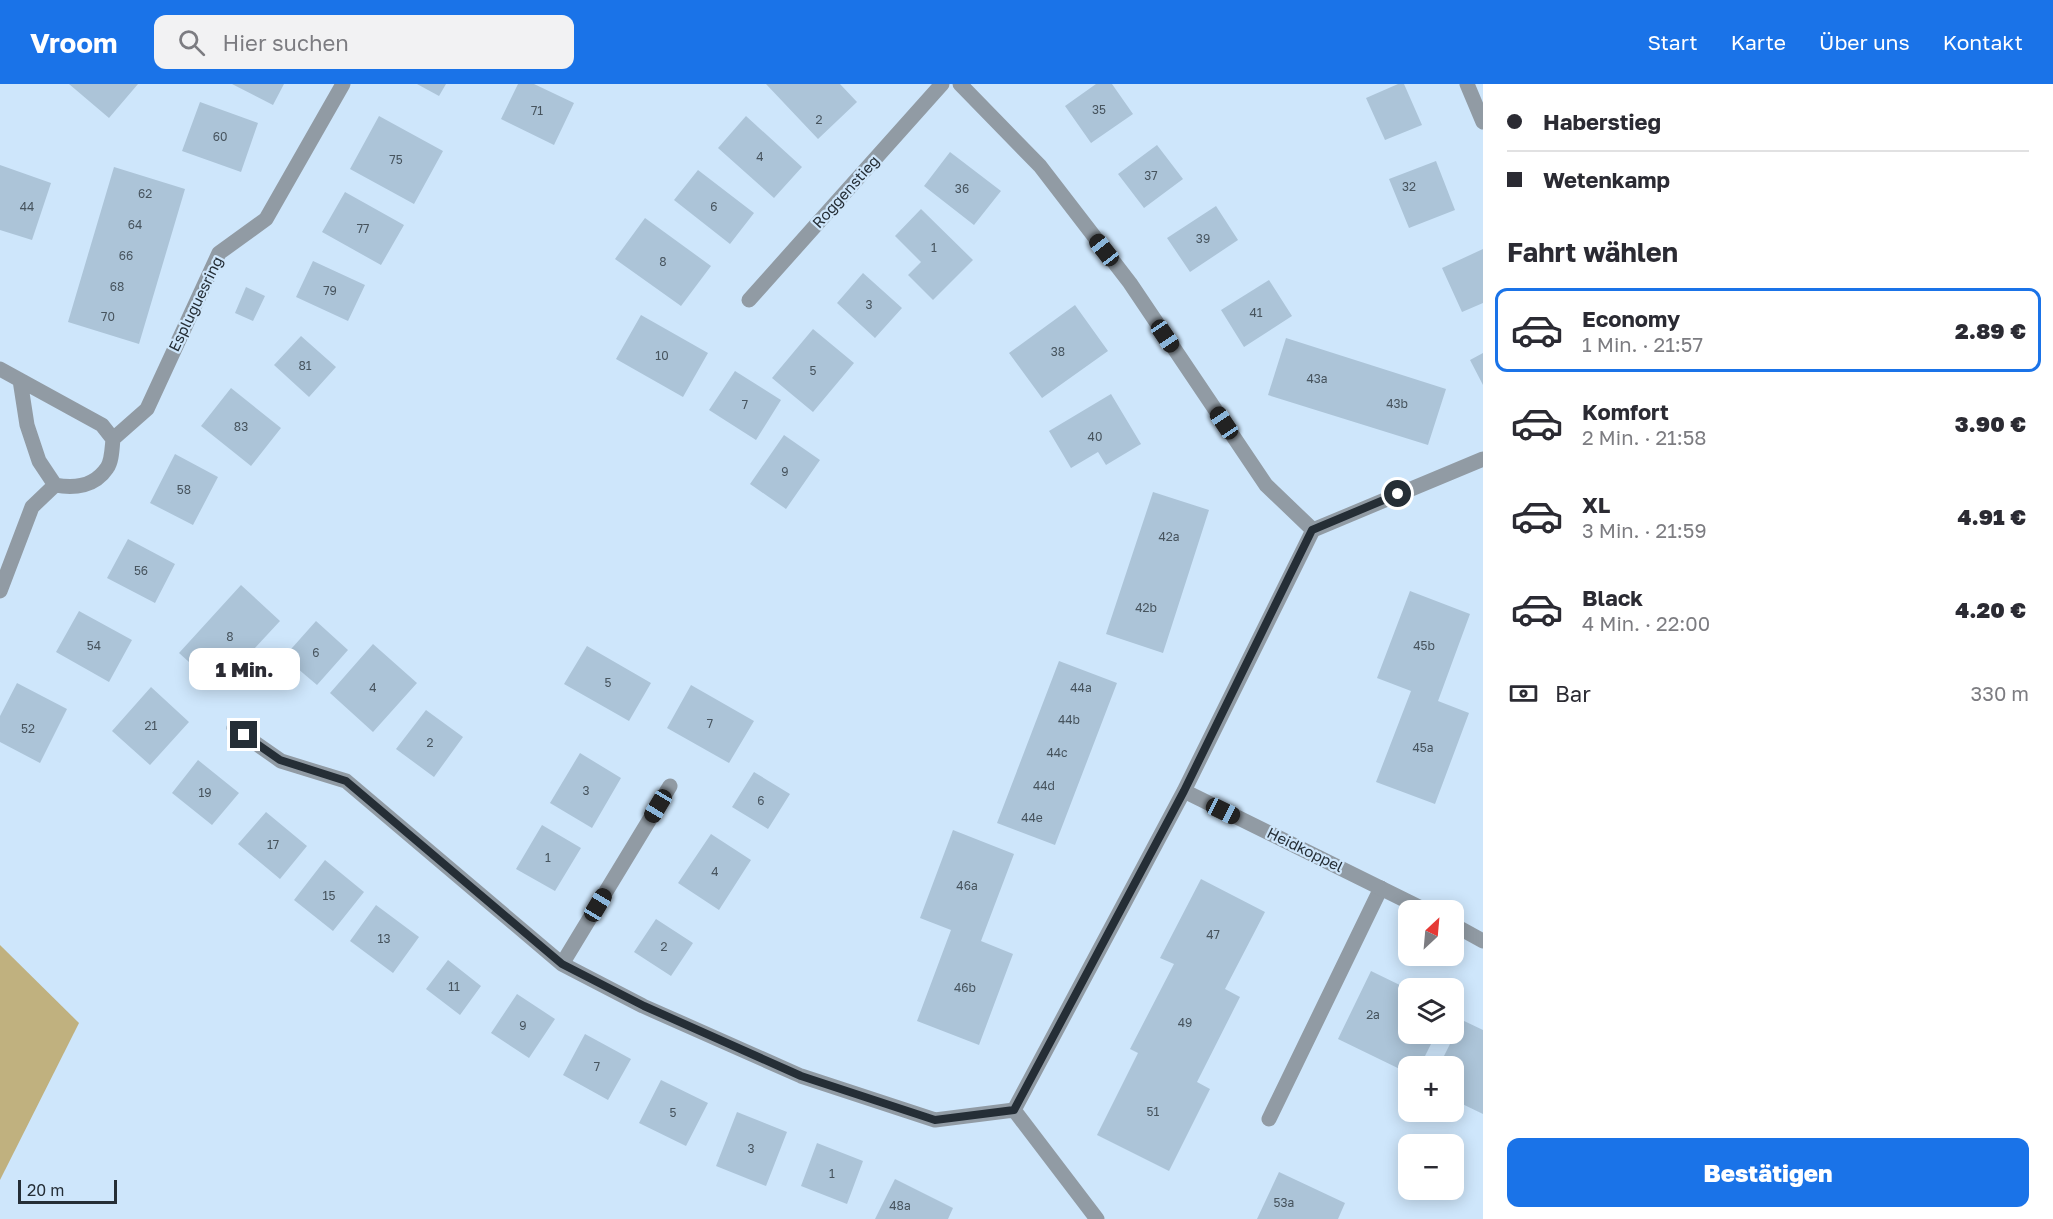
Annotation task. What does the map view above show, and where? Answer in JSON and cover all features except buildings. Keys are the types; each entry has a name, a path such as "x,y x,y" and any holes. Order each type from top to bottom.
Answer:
{"street":[{"name":"Espluguesring","path":"113,439 147,409 219,253 266,219 343,84"},
{"name":"Roggenstieg","path":"749,300 942,84"},
{"path":"960,84 1040,166 1130,284 1266,485 1312,530"},
{"path":"1467,84 1483,122"},
{"path":"0,369 102,425 113,439 108,467 92,483 70,488 55,485 39,461 27,425 20,380"},
{"path":"1014,1110 1184,791 1312,530 1483,459"},
{"path":"0,591 32,507 55,485"},
{"path":"234,728 280,760 346,781 562,964 644,1006 801,1076 935,1120 1014,1110"},
{"path":"562,964 670,786"},
{"name":"Heidkoppel","path":"1184,791 1405,900"},
{"path":"1269,1119 1381,888"},
{"path":"1464,931 1483,941"},
{"path":"1014,1110 1097,1219"}],"shaded area":[{"path":"0,945 79,1023 0,1180"}],"route":[{"path":"244,735 280,760 346,781 562,964 644,1006 801,1076 935,1120 1014,1110 1184,791 1312,530 1398,494"}]}
